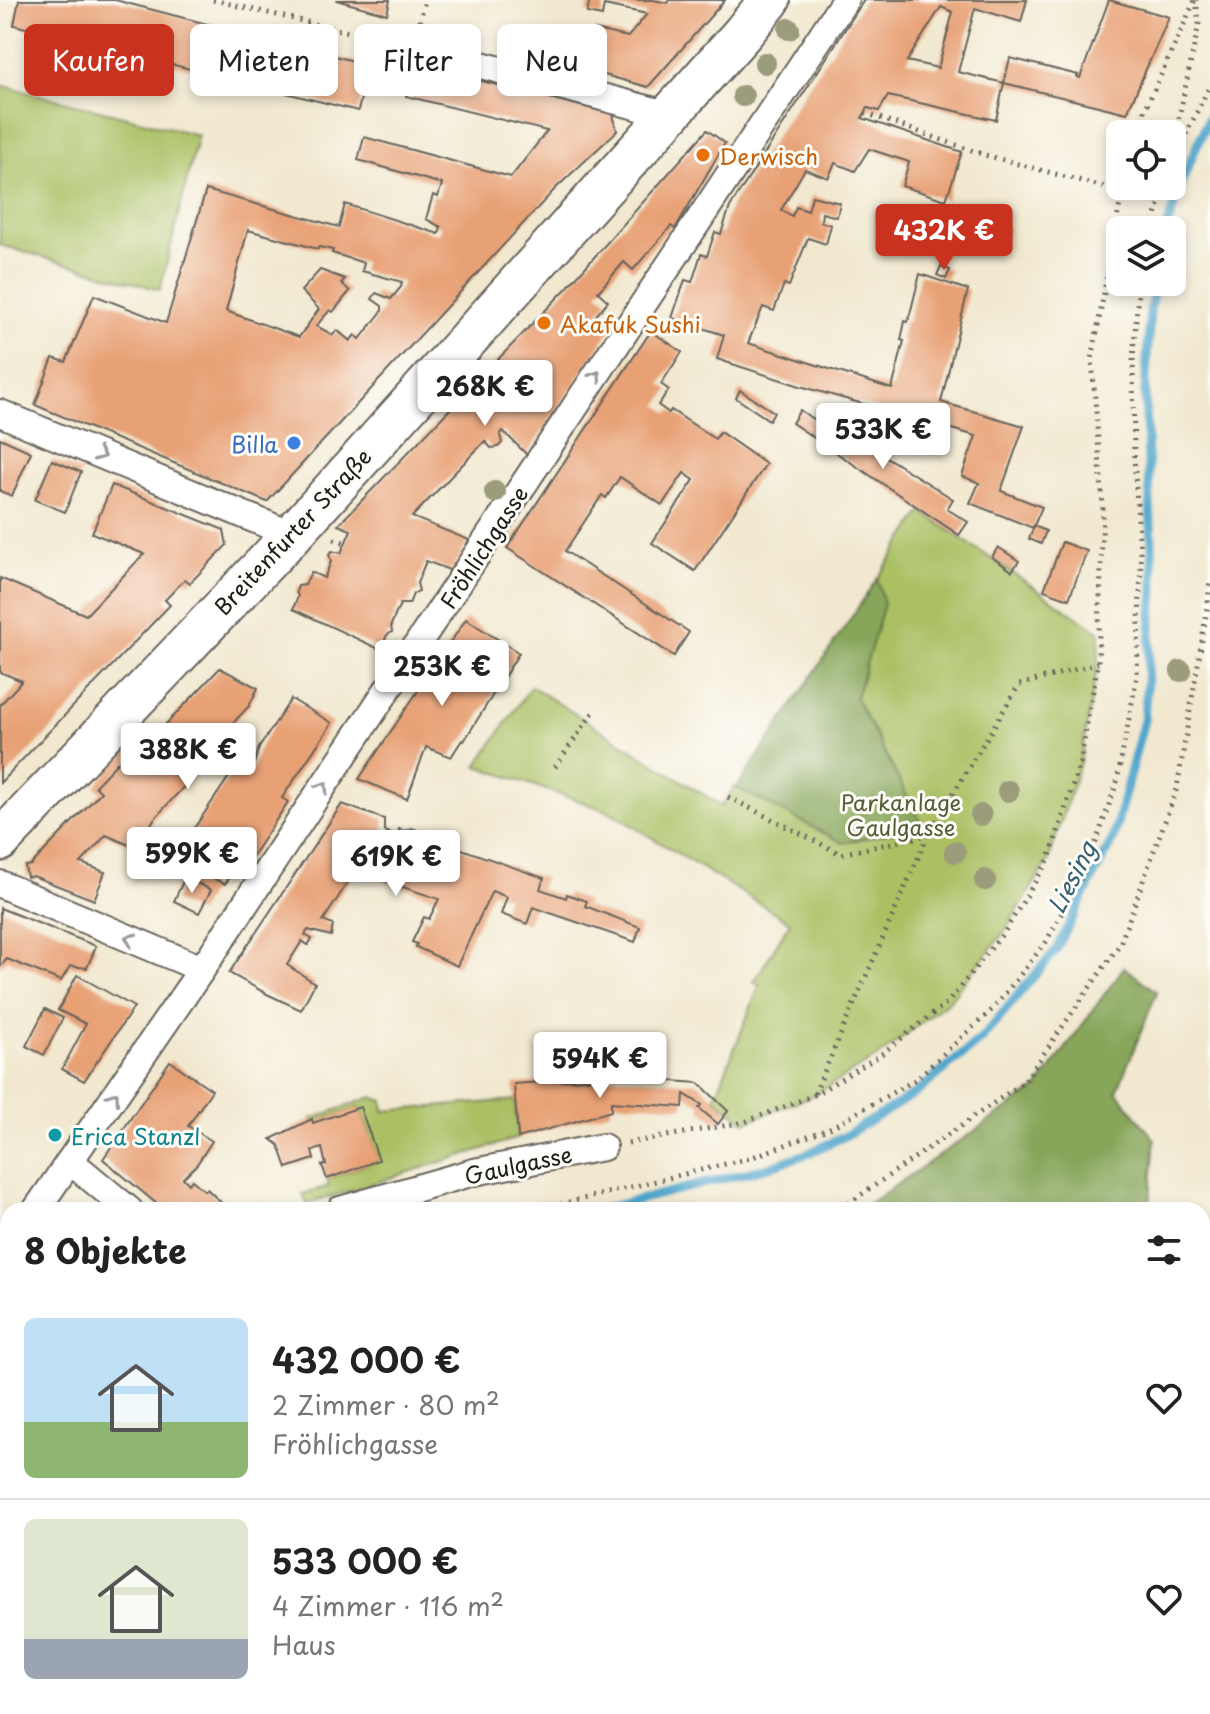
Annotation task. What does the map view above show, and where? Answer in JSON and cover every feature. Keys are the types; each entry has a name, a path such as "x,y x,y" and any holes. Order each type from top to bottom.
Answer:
{"main road":[{"name":"Breitenfurter Straße","path":"0,841 292,535 770,0"}],"street":[{"name":"Fröhlichgasse","path":"42,1202 202,969 845,0"},
{"path":"481,65 670,115"},
{"path":"0,413 292,535"},
{"path":"0,884 202,969"},
{"name":"Gaulgasse","path":"368,1202 474,1172 603,1147"},
{"path":"70,1161 119,1202"}],"path":[{"path":"213,0 354,33"},
{"path":"1140,120 1196,0"},
{"path":"1178,120 1199,23 1196,0"},
{"path":"1186,134 1210,85"},
{"path":"865,113 985,155 1106,185"},
{"path":"603,1147 745,1122 814,1095 879,1056 949,1001 1005,931 1049,859 1080,763 1098,663 1103,506 1092,359 1121,200"},
{"path":"570,1202 750,1158 828,1129 915,1080 994,1008 1046,942 1088,865 1117,782 1137,676 1141,566 1134,457 1133,359 1138,296"},
{"path":"851,1202 1024,1082 1120,944 1177,788 1210,579"},
{"path":"814,1095 928,835 1019,685 1098,663"},
{"path":"555,767 595,710"},
{"path":"728,797 841,854 928,835"}],"green space":[{"path":"0,85 24,91 24,96 44,96 198,135 160,290 0,245"},
{"name":"Parkanlage Gaulgasse","path":"922,512 1100,632 1098,663 1080,763 1049,859 1005,931 949,1001 879,1056 814,1095 745,1122 715,1098 760,984 754,982 790,922 608,811 477,766 531,686 722,806 734,787 738,788"},
{"path":"877,579 884,604 856,698 923,826 843,843 737,788"},
{"path":"1124,967 1157,992 1117,1091 1155,1140 1150,1202 871,1202 1037,1088"},
{"path":"372,1097 383,1101 384,1111 515,1100 518,1138 306,1202 303,1194 329,1186 327,1179 379,1160 360,1107 313,1123 312,1119"}],"building":[{"path":"19,0 115,0 207,24 190,24 190,69 174,65 174,24 24,24 24,28 14,25"},
{"path":"336,0 390,0 387,14"},
{"path":"590,0 653,0 668,3 670,0 725,0 648,87 607,76 607,33 628,37 647,14 604,5 602,16 587,13"},
{"path":"864,0 1027,0 1021,22 975,8 958,72 1004,83 996,120 888,96 879,111 868,108 862,118 962,152 946,200 902,186 909,162 869,149 855,171 835,163 828,178 805,169 781,210 792,216 796,207 808,211 812,196 840,203 837,217 822,213 821,222 831,225 826,244 808,238 789,286 784,284 774,311 763,307 748,343 892,389 904,341 901,340 905,321 908,322 920,274 968,290 941,402 1024,426 1001,491 1042,507 1033,528 970,503 979,483 962,476 976,436 717,359 724,335 672,318 685,280 692,282 701,254 707,256 715,232 721,234 730,207","holes":["941,7 953,12 938,68 907,61"]},
{"path":"1109,0 1169,17 1127,113 1004,83 1010,58 1080,78"},
{"path":"338,57 354,61 354,96 362,96 358,111 298,96 338,96"},
{"path":"481,81 497,85 497,96 541,96 613,114 617,131 555,189 267,502 35,405 53,358 66,362 94,295 166,323 206,190 339,227 345,204 439,234 441,227 426,219 433,195 438,197 442,184 358,160 364,137 511,177 547,131 406,96 481,96","holes":["248,230 319,247 364,263 362,271 402,282 391,299 376,293 372,299 382,306 382,311 360,339 355,335 350,341 337,330 333,335 316,326 330,310 333,312 350,291 341,283 345,279 320,270 301,291 319,309 299,337 226,311"]},
{"path":"707,130 725,143 675,229 671,226 633,270 624,262 598,292 608,301 595,317 610,330 527,455 503,431 500,435 502,443 498,447 491,448 485,441 412,517 469,540 452,571 426,561 417,583 419,591 413,594 409,604 400,604 391,625 392,632 387,635 381,650 293,609 298,586 305,585 311,572 324,578 331,562 329,554 332,551 341,553 351,530 338,525 565,290"},
{"path":"990,221 1008,228 1004,240 986,234"},
{"path":"941,266 950,270 946,279 937,275"},
{"path":"651,331 682,352 661,384 669,390 658,405 715,439 720,432 766,464 695,571 652,543 694,480 684,473 662,505 620,477 606,498 602,495 565,551 689,632 674,656 507,548"},
{"path":"740,390 774,412 769,420 736,398"},
{"path":"800,410 820,424 824,418 953,499 947,509 968,522 959,535 792,423"},
{"path":"0,438 31,452 12,496 0,491"},
{"path":"52,460 81,472 65,512 35,500"},
{"path":"112,485 224,530 227,545 190,583 185,579 165,600 170,605 0,783 0,705 22,681 0,672 0,578 86,615 144,554 92,533"},
{"path":"1034,526 1046,531 1041,544 1029,539"},
{"path":"1062,542 1087,551 1069,599 1044,590"},
{"path":"998,547 1019,561 1012,571 992,557"},
{"path":"466,619 519,653 464,741 451,757 426,747 407,799 359,779"},
{"path":"220,668 258,688 249,706 202,756 191,779 149,828 187,844 235,768 251,773 259,748 291,699 332,723 282,798 288,802 251,858 246,855 225,884 150,849 148,853 106,835 81,863 105,872 94,900 33,876 27,877 25,866 31,865 101,792 95,786 138,741 144,747"},
{"path":"342,804 384,819 384,831 397,836 399,829 405,831 412,828 430,838 544,878 540,889 587,901 585,906 640,927 635,942 533,907 527,924 501,914 507,897 492,891 457,966 416,947 417,944 412,942 424,917 429,919 439,899 355,871 323,921 333,925 331,936 308,930 305,935 312,939 308,945 302,941 287,965 315,983 301,1010 267,994 229,973"},
{"path":"185,877 211,890 199,913 174,901"},
{"path":"0,908 96,946 87,968 70,966 61,981 7,959 0,967"},
{"path":"77,975 134,1007 84,1081 62,1069 86,1024 58,1010"},
{"path":"45,1009 63,1018 44,1055 26,1046"},
{"path":"170,1061 212,1090 188,1126 212,1141 183,1178 189,1184 192,1180 205,1191 207,1189 221,1202 154,1202 103,1159"},
{"path":"613,1077 699,1083 728,1111 718,1124 699,1108 702,1105 684,1094 683,1107 611,1102 611,1111 518,1138 514,1084"},
{"path":"360,1107 379,1160 327,1179 322,1165 326,1165 322,1148 312,1151 314,1159 287,1168 279,1145 271,1139 312,1119 313,1123"}],"waterway":[{"name":"Liesing","path":"1171,216 1210,115"},
{"name":"Liesing","path":"630,1202 766,1168 845,1136 916,1093 981,1039 1056,950 1113,839 1144,720 1154,588 1145,392 1153,296"}],"place":[{"name":"Derwisch","path":"703,155"},
{"name":"Akafuk Sushi","path":"544,323"},
{"name":"Billa","path":"294,443"},
{"name":"Erica Stanzl","path":"55,1135"}]}
